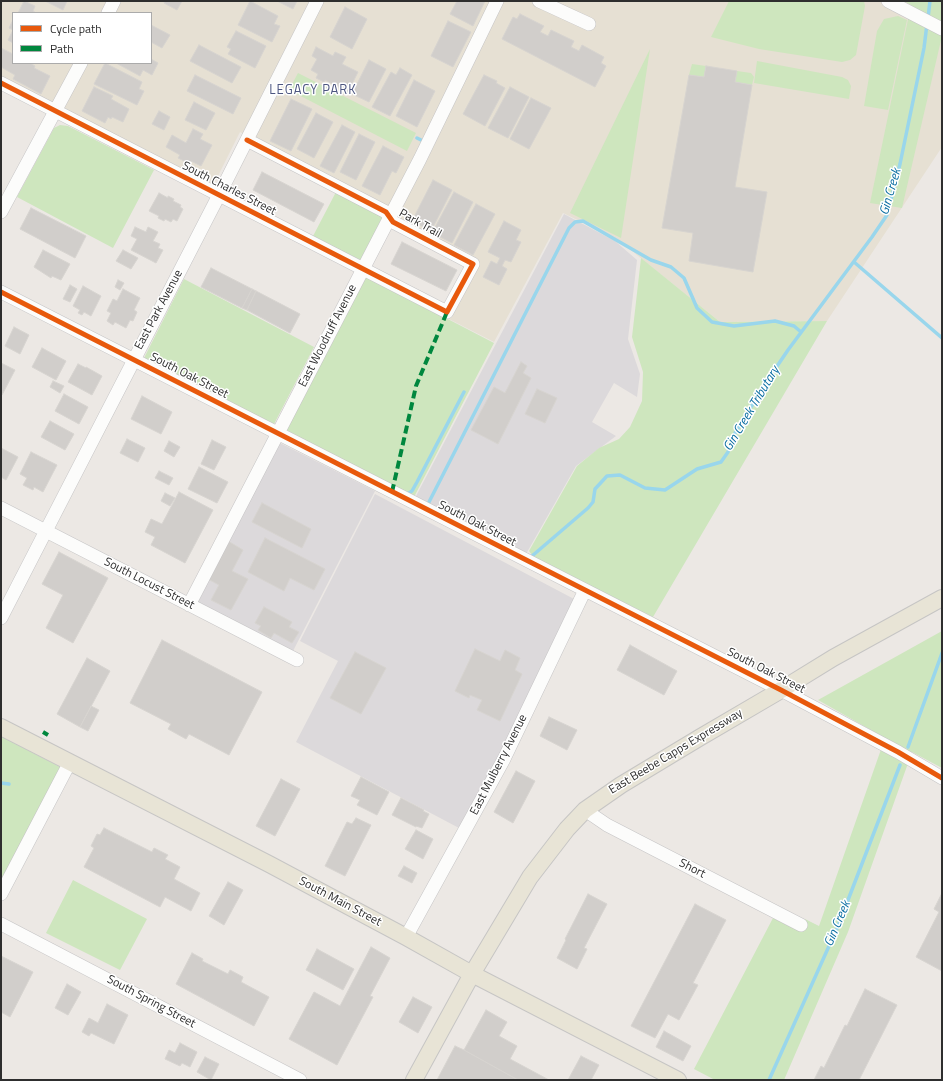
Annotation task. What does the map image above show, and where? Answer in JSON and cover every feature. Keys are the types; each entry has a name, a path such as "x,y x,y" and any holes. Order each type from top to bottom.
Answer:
{"main road":[{"name":"East Beebe Capps Expressway","path":"414,1080 472,974 530,877 567,829 585,810 627,781 833,658 942,598"},
{"name":"South Main Street","path":"1,727 406,937 472,974 678,1080"}],"street":[{"path":"108,12 114,1"},
{"name":"East Park Avenue","path":"1,618 219,195 317,1"},
{"name":"East Woodruff Avenue","path":"189,605 390,217 442,115 497,1"},
{"path":"539,1 589,24"},
{"path":"888,1 942,29"},
{"path":"1,212 80,64"},
{"name":"South Charles Street","path":"1,83 447,312"},
{"name":"Park Trail","path":"247,140 386,212 393,222 473,264 447,312"},
{"name":"South Oak Street","path":"1,292 781,690 876,740 942,778"},
{"name":"South Locust Street","path":"1,508 297,660"},
{"name":"East Mulberry Avenue","path":"406,937 504,758 585,590"},
{"path":"1,894 70,762"},
{"name":"Short","path":"585,810 607,825 800,925"},
{"name":"South Spring Street","path":"1,924 300,1080"}],"shaded area":[{"path":"1,1 942,1 942,147 827,321 720,322 617,239 563,213 494,342 449,319 479,263 395,219 387,209 240,132 213,186 1,77"},
{"path":"564,214 615,241 637,260 628,339 640,374 637,397 614,383 592,422 616,436 576,466 526,554 415,498"},
{"path":"278,442 375,491 292,653 195,603"},
{"path":"375,494 574,599 500,757 459,828 296,742 338,661 300,641"}],"green space":[{"path":"729,1 864,1 865,6 856,55 850,60 842,62 759,49 711,37"},
{"path":"904,1 942,1 942,36 902,208 870,203 911,5"},
{"path":"898,16 907,20 888,110 864,106 877,31 884,19"},
{"path":"650,49 621,238 570,213"},
{"path":"757,61 842,77 848,80 851,86 849,99 754,83"},
{"path":"692,64 706,66 704,77 689,75"},
{"path":"737,71 751,73 754,77 752,85 735,82"},
{"path":"298,73 416,133 407,151 289,90"},
{"path":"60,125 68,126 154,170 113,248 17,197 54,128"},
{"path":"336,192 383,217 360,263 312,238"},
{"path":"641,258 720,322 827,321 653,617 536,560 529,551 577,466 599,448 619,439 630,427 642,401 643,372 632,337"},
{"path":"365,276 494,343 414,497 286,430"},
{"path":"184,279 314,347 273,426 144,358"},
{"path":"942,631 942,768 912,752 848,932 784,1080 715,1080 694,1069 773,918 799,931 805,919 819,926 885,738 818,700"},
{"path":"1,736 62,768 1,891"},
{"path":"73,880 147,919 120,970 46,933"}],"building":[{"path":"24,1 35,6 33,11 34,12 18,12"},
{"path":"45,1 67,1 63,10"},
{"path":"165,1 182,1 177,10 164,3"},
{"path":"250,1 278,16 274,24 280,26 272,42 238,25"},
{"path":"277,1 297,1 293,9"},
{"path":"457,1 485,1 473,26 450,14"},
{"path":"345,7 367,19 352,49 330,37"},
{"path":"520,14 544,26 540,32 548,36 551,30 574,41 571,47 579,51 582,45 604,57 601,63 606,66 595,87 502,39 513,17 517,19"},
{"path":"448,21 471,32 453,67 431,56"},
{"path":"12,22 12,30 9,28"},
{"path":"152,26 170,35 162,48 152,43"},
{"path":"236,31 266,46 255,68 228,54 231,49 227,47"},
{"path":"12,32 12,42 8,40"},
{"path":"199,45 241,67 232,83 190,61"},
{"path":"316,47 333,56 335,52 346,57 342,64 358,72 348,92 325,80 324,82 316,78 318,74 311,70 317,59 312,56"},
{"path":"1,48 12,54 12,64 32,64 35,66 34,68 50,76 41,94 13,79 15,75 1,67"},
{"path":"152,60 158,63 152,75 143,70 140,76 118,64 152,64"},
{"path":"369,60 386,69 369,102 352,94"},
{"path":"104,64 107,64 142,82 139,89 144,91 137,105 94,84"},
{"path":"706,66 737,71 735,82 752,85 735,187 767,192 753,272 689,261 693,233 662,228 689,75 704,77"},
{"path":"400,68 412,75 390,116 372,107 391,72 396,75"},
{"path":"195,75 241,98 233,114 187,91"},
{"path":"484,75 497,81 496,83 505,88 485,126 463,114"},
{"path":"414,80 435,91 417,127 396,116"},
{"path":"94,87 113,96 111,99 129,109 123,122 112,117 111,119 108,117 105,123 82,111"},
{"path":"510,87 529,97 508,138 488,128"},
{"path":"531,98 551,108 529,149 510,139"},
{"path":"291,99 312,109 291,151 270,141"},
{"path":"194,102 215,113 206,130 185,120"},
{"path":"159,111 170,117 164,130 152,124"},
{"path":"316,113 333,122 314,158 297,149"},
{"path":"342,125 355,132 334,173 320,166"},
{"path":"193,129 203,134 200,139 212,145 201,166 191,161 190,164 178,158 180,155 166,147 172,135 186,143"},
{"path":"359,134 375,142 356,180 340,172"},
{"path":"383,146 404,157 396,173 392,171 380,195 362,186"},
{"path":"262,172 324,204 314,222 253,190"},
{"path":"433,180 452,190 431,231 412,221"},
{"path":"454,192 473,202 452,243 432,233"},
{"path":"159,193 168,198 168,196 174,199 173,201 181,205 180,207 183,209 177,221 173,219 171,222 165,219 164,221 158,218 159,216 149,211"},
{"path":"476,204 495,214 473,255 454,245"},
{"path":"31,208 86,236 75,258 20,229"},
{"path":"504,221 521,230 516,240 521,242 511,262 505,260 502,266 507,269 499,285 483,277 491,261 497,264 500,258 488,252"},
{"path":"135,227 146,232 148,227 158,232 153,241 160,244 158,248 163,250 156,263 131,250 137,239 131,236"},
{"path":"402,242 457,270 446,291 391,264"},
{"path":"43,250 70,264 61,280 52,276 51,278 34,267"},
{"path":"123,250 138,258 131,269 116,261"},
{"path":"211,268 252,289 242,308 201,287"},
{"path":"118,280 124,283 120,290 115,287"},
{"path":"70,285 77,289 70,302 63,299"},
{"path":"83,286 101,296 91,316 84,312 82,315 78,313 80,310 73,306"},
{"path":"123,289 140,298 134,310 137,312 133,321 130,320 126,328 115,322 113,325 107,321 111,313 107,311 113,299 117,301"},
{"path":"252,289 256,291 247,310 242,308"},
{"path":"256,291 300,314 290,333 247,310"},
{"path":"14,327 29,335 20,354 5,346"},
{"path":"42,348 66,361 56,380 32,367"},
{"path":"521,362 527,366 523,373 531,378 498,444 471,430 494,387 505,393"},
{"path":"1,363 15,370 2,395 1,394"},
{"path":"78,364 102,376 92,395 68,382"},
{"path":"53,381 64,386 60,393 50,387"},
{"path":"537,389 557,398 545,423 525,414"},
{"path":"64,394 88,407 79,424 55,411"},
{"path":"142,396 172,412 161,434 131,419"},
{"path":"50,421 74,434 65,450 41,437"},
{"path":"127,439 145,448 138,462 120,453"},
{"path":"212,440 226,447 214,470 201,464"},
{"path":"169,441 180,447 174,457 164,451"},
{"path":"1,448 18,457 6,480 1,477"},
{"path":"31,452 57,465 43,492 34,487 33,490 23,485 27,478 20,474"},
{"path":"199,467 228,482 217,503 188,489"},
{"path":"159,471 173,478 169,485 155,478"},
{"path":"179,492 213,510 185,563 151,545 155,537 145,532 151,519 162,524"},
{"path":"165,493 175,498 170,506 161,501"},
{"path":"262,503 311,529 302,548 252,522"},
{"path":"265,538 325,569 314,590 290,578 284,591 248,572"},
{"path":"228,541 243,550 232,571 248,579 231,610 211,600 219,585 208,579"},
{"path":"59,552 108,578 73,643 46,628 63,595 42,584"},
{"path":"264,607 292,622 289,627 299,632 292,643 274,633 271,638 258,630 261,626 255,623"},
{"path":"162,640 262,692 229,755 189,734 186,739 168,729 171,724 130,703"},
{"path":"630,645 677,671 664,695 617,670"},
{"path":"475,649 500,661 505,650 520,658 515,670 522,674 500,721 477,710 482,700 470,695 469,698 455,691"},
{"path":"355,652 386,668 361,714 330,698"},
{"path":"87,658 110,671 80,727 57,714"},
{"path":"91,706 99,710 88,731 80,727"},
{"path":"549,717 577,730 567,750 540,736"},
{"path":"516,771 535,781 513,823 494,812"},
{"path":"361,777 389,792 377,815 357,805 360,800 351,796"},
{"path":"281,779 300,789 275,836 256,826"},
{"path":"401,798 429,814 422,828 416,827 392,815"},
{"path":"356,818 371,825 345,876 325,866 347,822 352,824"},
{"path":"104,828 152,852 154,848 168,855 165,859 180,867 174,879 200,893 191,911 165,897 160,907 84,867 94,848 91,846 97,834 100,835"},
{"path":"416,830 433,839 423,859 405,849"},
{"path":"404,866 417,873 412,883 398,876"},
{"path":"228,882 243,890 224,925 209,916"},
{"path":"942,893 942,971 916,957 939,912 934,909"},
{"path":"588,894 607,904 584,948 587,949 577,969 557,958"},
{"path":"695,904 726,920 693,983 698,985 679,1020 668,1014 655,1038 631,1026"},
{"path":"371,947 390,958 370,996 373,997 337,1065 289,1039 314,992 340,1006"},
{"path":"317,949 354,969 343,990 306,970"},
{"path":"192,953 203,959 202,961 228,974 230,970 243,977 241,982 269,997 254,1026 176,984"},
{"path":"1,956 33,972 10,1017 1,1012"},
{"path":"67,984 81,992 68,1015 55,1008"},
{"path":"865,989 897,1005 859,1080 814,1080 821,1066 824,1068"},
{"path":"413,997 432,1007 418,1033 399,1022"},
{"path":"107,1004 128,1015 114,1044 91,1033 89,1036 82,1032 89,1018 98,1023"},
{"path":"486,1010 507,1022 499,1036 517,1046 510,1059 549,1080 518,1080 464,1050"},
{"path":"664,1031 691,1046 683,1061 656,1047"},
{"path":"180,1043 197,1052 190,1067 182,1063 180,1066 165,1059 169,1050 175,1053"},
{"path":"455,1046 464,1050 518,1080 437,1080"},
{"path":"581,1056 599,1065 591,1080 568,1080"},
{"path":"205,1057 219,1064 211,1080 197,1072"}],"waterway":[{"name":"Gin Creek","path":"928,18 930,1"},
{"name":"Gin Creek Tributary","path":"532,556 588,508 593,502 595,489 607,476 620,475 645,488 665,490 697,469 721,462 728,452 735,433 765,384 788,350 887,215 900,164 924,48 927,24"},
{"path":"417,138 421,140"},
{"path":"429,502 569,228 575,222 583,221 651,260 671,267 684,278 697,308 712,322 734,326 775,321 794,326 801,332"},
{"name":"Gin Creek","path":"854,262 942,338"},
{"path":"407,494 412,491 464,392"},
{"name":"Gin Creek","path":"908,747 942,653"},
{"name":"Gin Creek","path":"769,1080 838,926 900,765"},
{"path":"1,783 9,784"}],"marked path":[{"path":"392,492 416,386 447,312"},
{"path":"43,732 48,735"}],"cycle path":[{"path":"1,83 447,312 473,264 393,222 386,212 247,140"},
{"path":"1,292 781,690 898,752 942,778"}],"district":[{"name":"LEGACY PARK","path":"313,91"}]}
